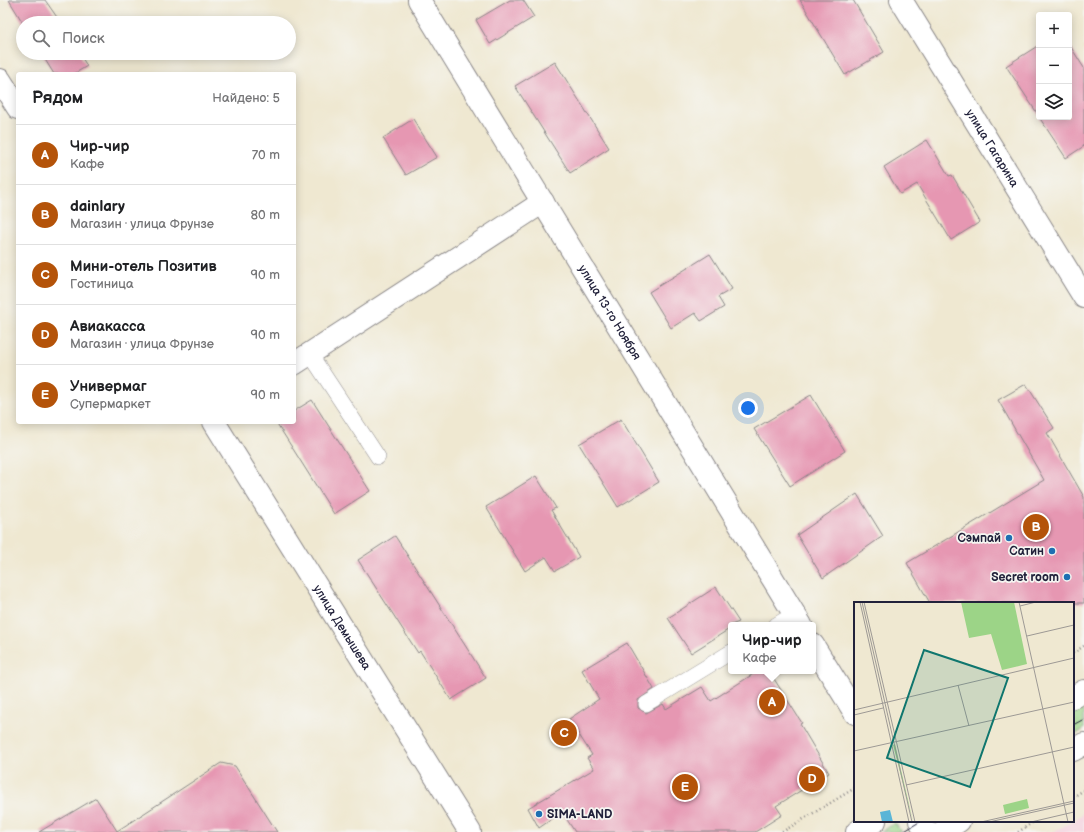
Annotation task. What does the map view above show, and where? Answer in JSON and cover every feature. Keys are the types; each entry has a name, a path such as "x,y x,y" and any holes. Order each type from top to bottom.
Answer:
{"street":[{"name":"улица 13-го Ноября","path":"419,0 798,619"},
{"name":"улица Гагарина","path":"901,0 1084,297"},
{"path":"0,80 16,105"},
{"path":"302,359 543,202"},
{"name":"улица Демышева","path":"215,424 470,832"},
{"path":"816,650 854,711"},
{"path":"1074,696 1084,690"},
{"path":"1074,749 1084,744"},
{"path":"858,832 873,822"},
{"path":"921,822 926,832"},
{"path":"942,832 957,822"}],"lane":[{"path":"302,359 378,457"},
{"path":"787,622 798,619"},
{"path":"646,704 728,654"}],"path":[{"path":"1074,652 1084,646"},
{"path":"782,832 854,789"},
{"path":"1074,796 1084,790"},
{"path":"1018,832 1033,822"}],"shaded area":[{"path":"1084,813 1084,832 1053,832 1071,822 1074,822 1074,820"}],"green space":[{"path":"1084,707 1084,729 1074,735 1074,713"},
{"path":"895,823 901,832 881,832"}],"building":[{"path":"9,0 45,0 56,16 19,16"},
{"path":"510,0 523,0 534,17 490,44 476,20"},
{"path":"800,0 853,0 884,52 845,75"},
{"path":"1036,47 1036,111 1006,66"},
{"path":"1072,49 1084,68 1084,146 1066,158 1041,120 1072,120"},
{"path":"45,60 83,60 87,66 77,72 53,72"},
{"path":"555,62 609,148 570,173 515,86"},
{"path":"413,119 437,157 406,175 383,138"},
{"path":"927,140 949,176 952,175 980,222 951,240 917,184 900,194 884,167"},
{"path":"710,254 732,289 718,297 724,307 701,321 695,313 671,328 649,292"},
{"path":"1026,384 1054,428 1047,433 1084,497 1084,603 929,602 907,563 1044,480 998,400"},
{"path":"811,395 845,451 790,486 754,429"},
{"path":"312,400 370,491 334,514 277,424 296,424 296,410"},
{"path":"621,419 659,482 618,507 579,444"},
{"path":"536,476 556,508 551,510 579,557 555,571 546,557 525,571 486,507"},
{"path":"857,494 883,536 823,578 797,535"},
{"path":"395,536 486,678 451,700 420,651 418,653 358,560"},
{"path":"716,587 739,622 728,622 728,630 691,653 668,618"},
{"path":"627,643 654,689 638,700 638,708 646,713 663,704 666,709 702,687 711,701 753,674 771,674 802,723 800,724 829,773 776,806 782,815 755,832 575,832 562,812 539,828 528,808 594,769 587,758 592,755 569,719 599,699 582,670"},
{"path":"221,763 235,766 277,832 39,832 96,798 117,831"}],"tram line":[{"path":"1074,724 1084,719"},
{"path":"903,832 919,822"}],"place":[{"name":"dainlary","path":"1036,527"},
{"name":"Сэмпай","path":"1009,538"},
{"name":"Сатин","path":"1052,551"},
{"name":"Secret room","path":"1067,577"},
{"name":"Чир-чир","path":"772,702"},
{"name":"Мини-отель Позитив","path":"564,733"},
{"name":"Авиакасса","path":"812,779"},
{"name":"Универмаг","path":"685,787"},
{"name":"SIMA-LAND","path":"539,814"}]}
